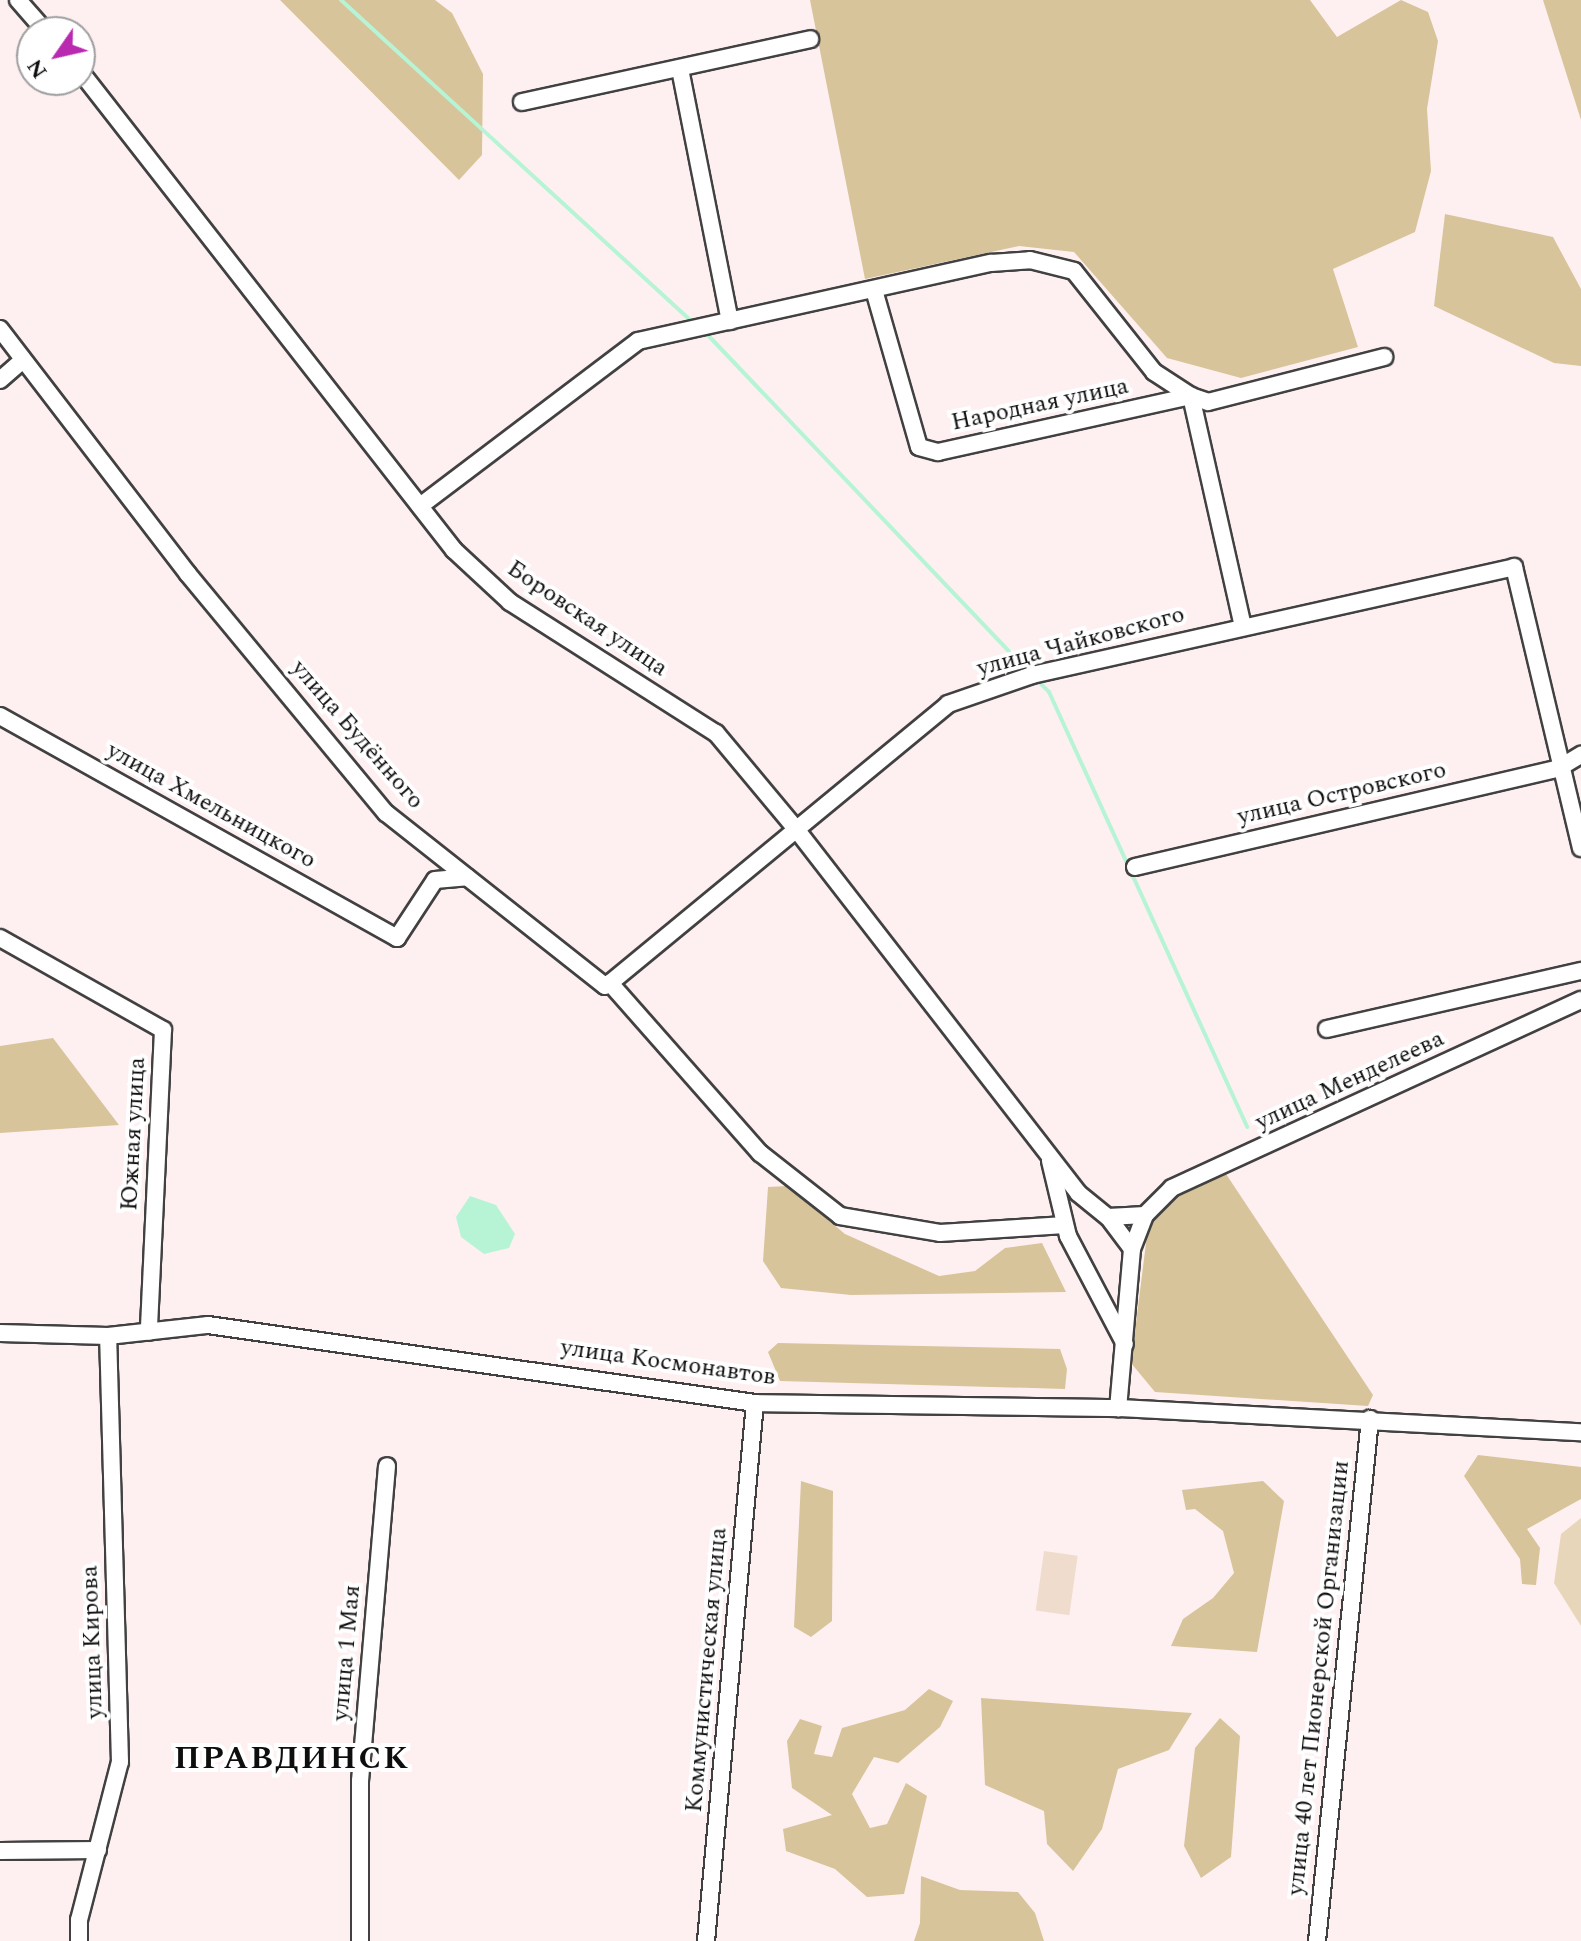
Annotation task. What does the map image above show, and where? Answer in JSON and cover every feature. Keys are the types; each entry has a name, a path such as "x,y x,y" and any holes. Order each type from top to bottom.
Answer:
{"street":[{"path":"18,0 32,16"},
{"path":"522,102 810,39"},
{"path":"680,69 730,321"},
{"name":"Боровская улица","path":"96,91 454,550 510,602 716,733 796,829 1078,1193 1108,1217 1132,1249"},
{"name":"Народная улица","path":"420,506 638,341 991,263 1030,260 1074,271 1154,372 1191,396 1208,402 1384,357"},
{"name":"Народная улица","path":"874,290 919,447 938,452 1191,396"},
{"name":"улица Будённого","path":"0,329 188,574 386,813 605,986 610,983 760,1153 840,1216 940,1233 1065,1225"},
{"path":"0,380 23,360"},
{"path":"1191,396 1243,626"},
{"name":"улица Чайковского","path":"610,983 948,704 1032,675 1243,626 1514,567 1559,768"},
{"name":"улица Хмельницкого","path":"0,716 397,938 435,880 467,877"},
{"name":"улица Островского","path":"1135,867 1559,768 1581,755"},
{"path":"1559,768 1581,848"},
{"name":"Южная улица","path":"0,938 163,1030 149,1332"},
{"name":"улица Менделеева","path":"1327,1029 1581,971"},
{"name":"улица Менделеева","path":"1132,1249 1145,1215 1172,1188 1581,1000"},
{"name":"Боровская улица","path":"1048,1155 1065,1225 1099,1304 1125,1344"},
{"path":"1108,1217 1145,1215"},
{"path":"1118,1408 1132,1249"},
{"name":"улица Космонавтов","path":"0,1333 108,1336 208,1325 283,1332 755,1403 1118,1408 1581,1432"},
{"name":"улица Кирова","path":"79,1941 79,1920 120,1762 108,1336"},
{"name":"Коммунистическая улица","path":"706,1941 755,1403"},
{"name":"улица 40 лет Пионерской Организации","path":"1317,1941 1370,1419"},
{"name":"улица 1 Мая","path":"360,1941 360,1781 387,1466"},
{"path":"0,1851 98,1850"}],"shaded area":[{"path":"280,0 435,0 452,13 483,74 482,155 459,180"},
{"path":"810,0 1310,0 1337,37 1401,0 1428,12 1438,41 1427,109 1431,171 1415,232 1333,269 1358,347 1241,378 1167,358 1074,252 1019,246 865,279"},
{"path":"1543,0 1581,0 1581,120"},
{"path":"1445,214 1553,237 1581,289 1581,366 1554,363 1434,306"},
{"path":"53,1038 119,1125 0,1133 0,1046"},
{"path":"1226,1174 1373,1395 1368,1406 1155,1392 1131,1363 1148,1227 1177,1195"},
{"path":"787,1186 845,1234 939,1276 975,1271 1005,1248 1042,1243 1066,1292 851,1295 781,1288 763,1261 768,1187"},
{"path":"470,1196 496,1205 515,1234 509,1248 484,1254 461,1237 456,1217"},
{"path":"778,1343 1060,1349 1067,1369 1065,1389 780,1381 768,1352"},
{"path":"1478,1455 1581,1467 1581,1499 1527,1529 1540,1548 1536,1585 1522,1584 1520,1559 1464,1476"},
{"path":"801,1481 833,1491 832,1621 811,1637 794,1627"},
{"path":"1263,1481 1284,1501 1257,1652 1171,1646 1183,1619 1213,1598 1234,1573 1223,1531 1195,1509 1186,1510 1182,1490"},
{"path":"1581,1518 1581,1626 1554,1583 1561,1534"},
{"path":"1044,1551 1078,1556 1069,1615 1036,1610"},
{"path":"929,1689 953,1701 940,1727 898,1763 874,1757 852,1794 870,1828 887,1824 906,1783 927,1796 904,1894 867,1897 835,1869 786,1851 783,1829 832,1815 792,1788 787,1741 800,1719 822,1726 814,1754 832,1757 842,1728 905,1710"},
{"path":"981,1698 1192,1713 1169,1750 1118,1769 1102,1829 1073,1871 1047,1844 1044,1811 985,1785"},
{"path":"1220,1718 1240,1736 1231,1857 1201,1878 1184,1846 1195,1748"},
{"path":"921,1876 960,1890 1018,1892 1035,1913 1044,1941 914,1941 920,1923"}],"waterway":[{"path":"341,0 694,323"},
{"path":"704,331 1029,672"},
{"path":"1035,678 1049,692 1247,1127"}],"district":[{"name":"ПРАВДИНСК","path":"292,1759"}]}
